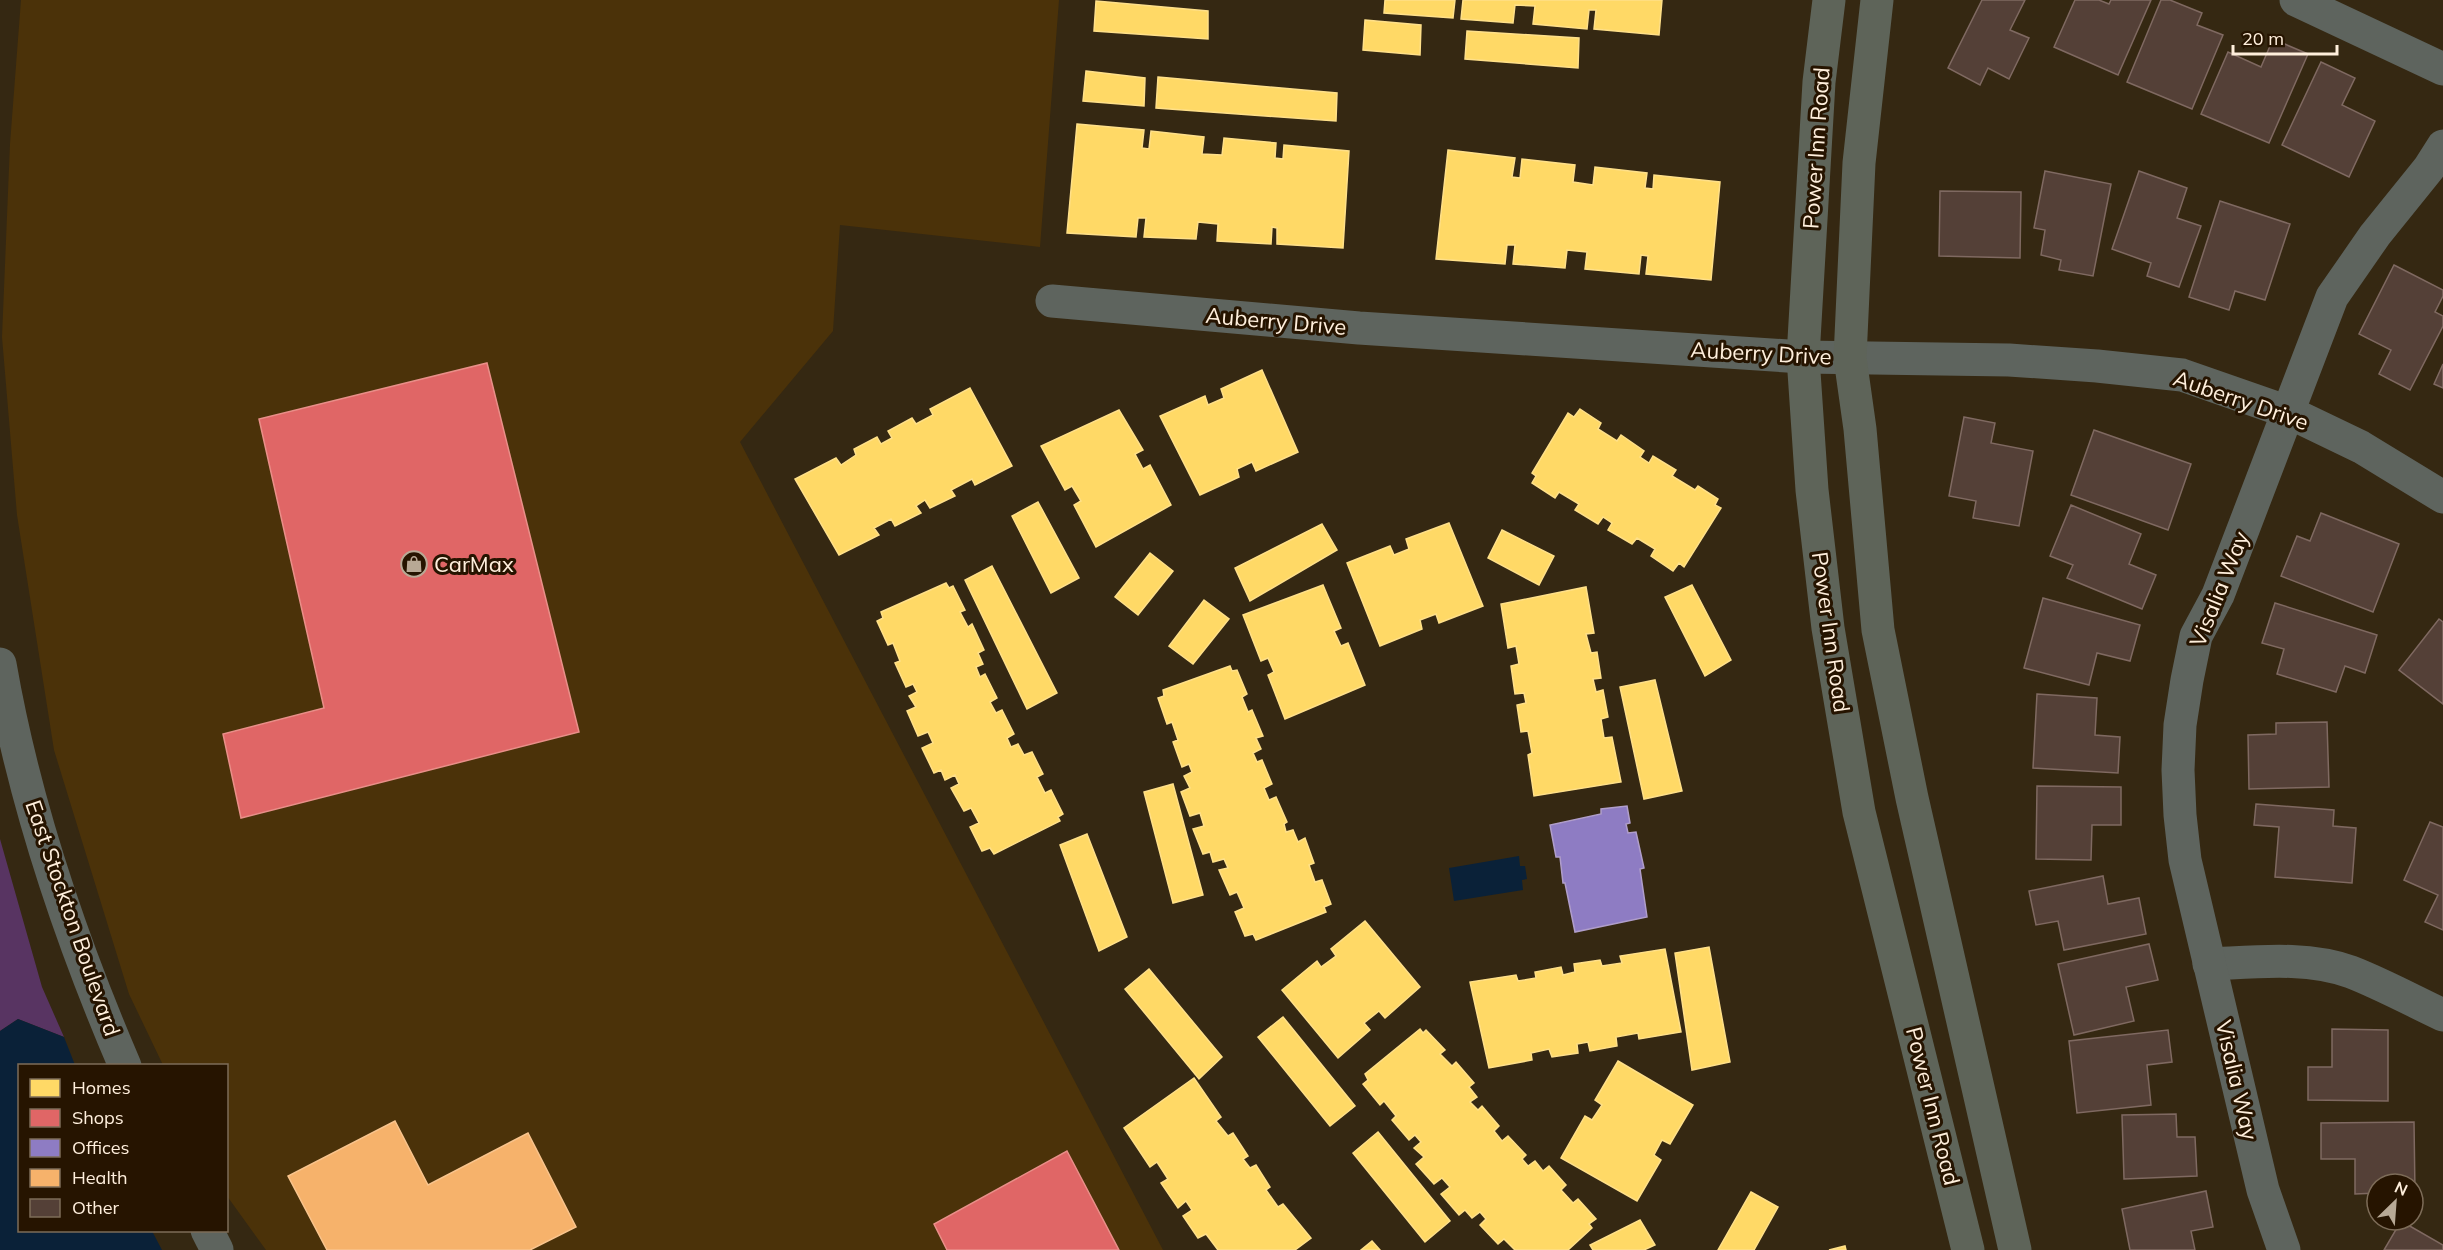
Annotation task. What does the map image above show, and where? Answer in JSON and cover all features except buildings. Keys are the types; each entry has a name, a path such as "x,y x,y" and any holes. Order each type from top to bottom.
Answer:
{"main road":[{"name":"Power Inn Road","path":"1829,0 1819,93 1803,357 1812,490 1828,628 1859,812 1968,1250"},
{"name":"Power Inn Road","path":"1877,0 1859,163 1850,358 1860,429 1878,630 1915,809 2015,1250"}],"street":[{"path":"2296,0 2443,69"},
{"name":"Visalia Way","path":"2284,1250 2263,1190 2185,860 2178,770 2185,691 2196,636 2218,595 2332,297 2375,234 2429,168 2443,146"},
{"name":"Auberry Drive","path":"1052,301 1359,328 1803,357 2009,360 2182,375 2288,412 2361,447 2443,496"},
{"name":"East Stockton Boulevard","path":"0,664 27,780 55,880 95,995 125,1064"},
{"path":"2209,963 2313,963 2350,972 2443,1015"},
{"path":"208,1232 217,1250"}],"shaded area":[{"path":"21,0 1059,0 1040,247 840,225 833,331 740,442 1163,1250 266,1250 228,1197 228,1064 163,1064 129,994 54,750 17,515 2,337 10,144"},
{"path":"0,839 42,987 64,1037 18,1019 0,1031"}],"water":[{"path":"1519,856 1520,866 1525,866 1527,879 1522,880 1523,890 1454,901 1449,868"},
{"path":"18,1019 64,1037 75,1064 18,1064 18,1232 153,1232 162,1250 0,1250 0,1031"}],"place":[{"name":"CarMax","path":"414,564"}]}
